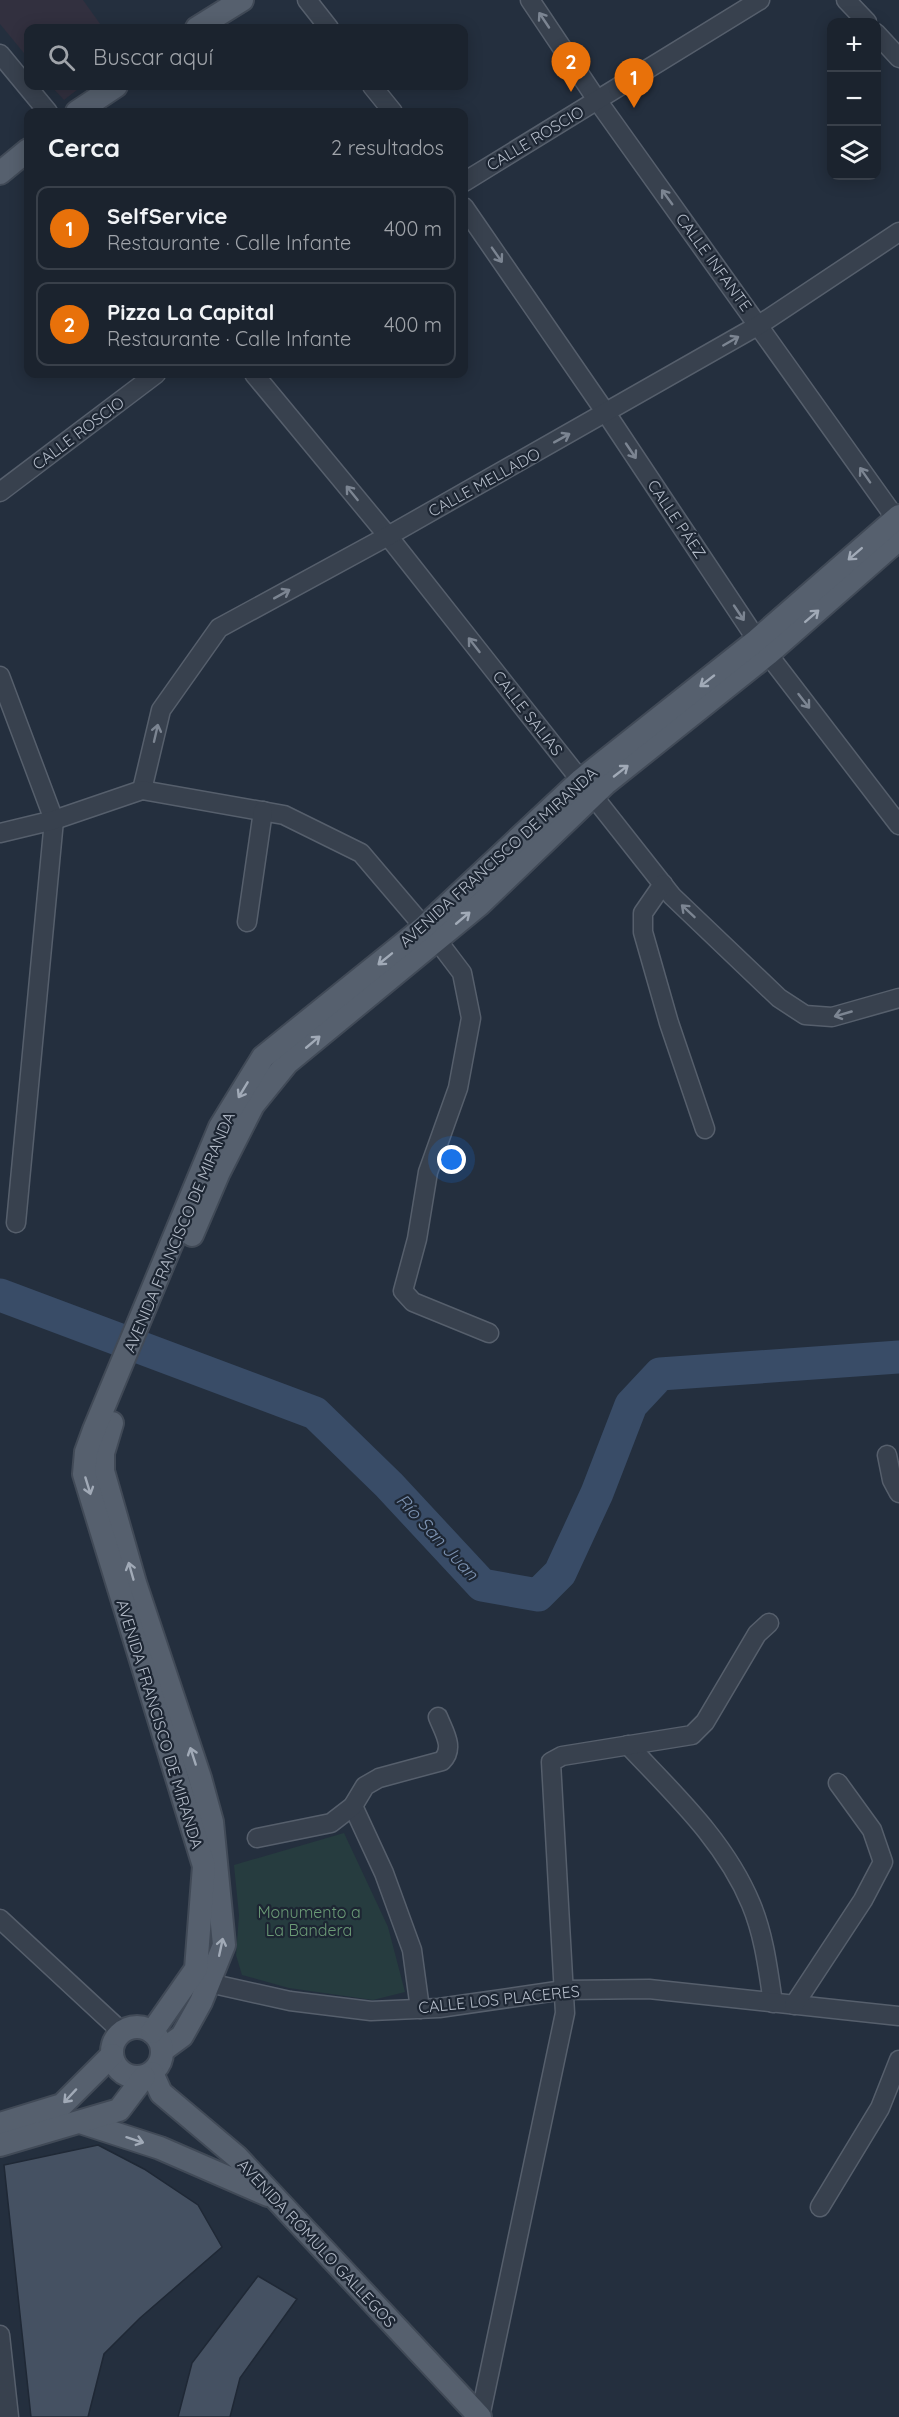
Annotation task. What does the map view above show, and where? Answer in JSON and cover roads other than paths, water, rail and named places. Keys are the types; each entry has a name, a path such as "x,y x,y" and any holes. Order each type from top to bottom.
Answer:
{"main road":[{"path":"203,24 242,0"},
{"path":"83,108 110,90"},
{"path":"0,173 24,153"},
{"name":"AVENIDA FRANCISCO DE MIRANDA","path":"158,2041 196,1969 204,1866 84,1474 86,1452 101,1430 169,1269 220,1127 263,1057 431,934 587,788 763,647 898,524"},
{"name":"AVENIDA FRANCISCO DE MIRANDA","path":"101,1430 104,1471 135,1583 200,1778 212,1822 224,1945 209,1983 182,2036 158,2041"},
{"path":"0,2145 119,2110 148,2075 159,2067 158,2041 137,2027 122,2032 116,2038 112,2055 114,2064 127,2076 148,2075"},
{"path":"0,2124 62,2105 112,2055"},
{"name":"AVENIDA RÓMULO GALLEGOS","path":"148,2075 160,2093 237,2157 277,2198 480,2417"},
{"path":"80,2122 160,2148 277,2198"}],"street":[{"path":"307,0 326,24"},
{"name":"CALLE INFANTE","path":"530,0 597,100 759,325 898,524"},
{"name":"CALLE ROSCIO","path":"468,180 760,0"},
{"path":"846,0 863,18"},
{"path":"881,38 899,58"},
{"path":"0,54 24,83"},
{"path":"30,90 45,108"},
{"path":"375,90 390,108"},
{"name":"CALLE PÁEZ","path":"468,213 763,647 899,825"},
{"name":"CALLE MELLADO","path":"142,790 161,710 219,628 388,536 759,325 899,232"},
{"name":"CALLE ROSCIO","path":"0,492 151,378"},
{"name":"CALLE SALIAS","path":"257,378 388,536 663,884 779,998 805,1015 832,1017 899,998"},
{"path":"0,676 54,820 16,1223"},
{"path":"0,833 54,820 142,790 284,816 361,853 462,973 471,1018 458,1088 428,1172 417,1239 404,1291 413,1302 489,1333"},
{"path":"247,922 263,812"},
{"path":"663,884 643,913 643,932 669,1023 705,1129"},
{"path":"887,1455 892,1480 899,1493"},
{"path":"480,2417 565,2013 551,1762 562,1756 692,1735 705,1722 757,1634 769,1623"},
{"path":"257,1839 331,1823 353,1806 365,1786 372,1782 442,1761 448,1754 449,1747 438,1717"},
{"path":"628,1745 722,1849 751,1904 766,1951 773,2003"},
{"path":"794,2005 863,1900 883,1862 872,1830 838,1783"},
{"path":"353,1806 384,1873 411,1950 420,2009"},
{"path":"0,1919 122,2032"},
{"name":"CALLE LOS PLACERES","path":"209,1983 290,2001 371,2011 420,2009 564,1990 649,1989 899,2016"},
{"path":"820,2207 880,2108 899,2060"},
{"path":"0,2335 9,2417"}],"waterway":[{"name":"Río San Juan","path":"0,1295 315,1413 389,1485 482,1585 538,1595 560,1573 597,1493 631,1405 660,1374 899,1357"}],"place":[{"name":"Pizza La Capital","path":"571,92"},
{"name":"SelfService","path":"634,108"}],"park label":[{"name":"Monumento a La Bandera","path":"309,1921"}]}
